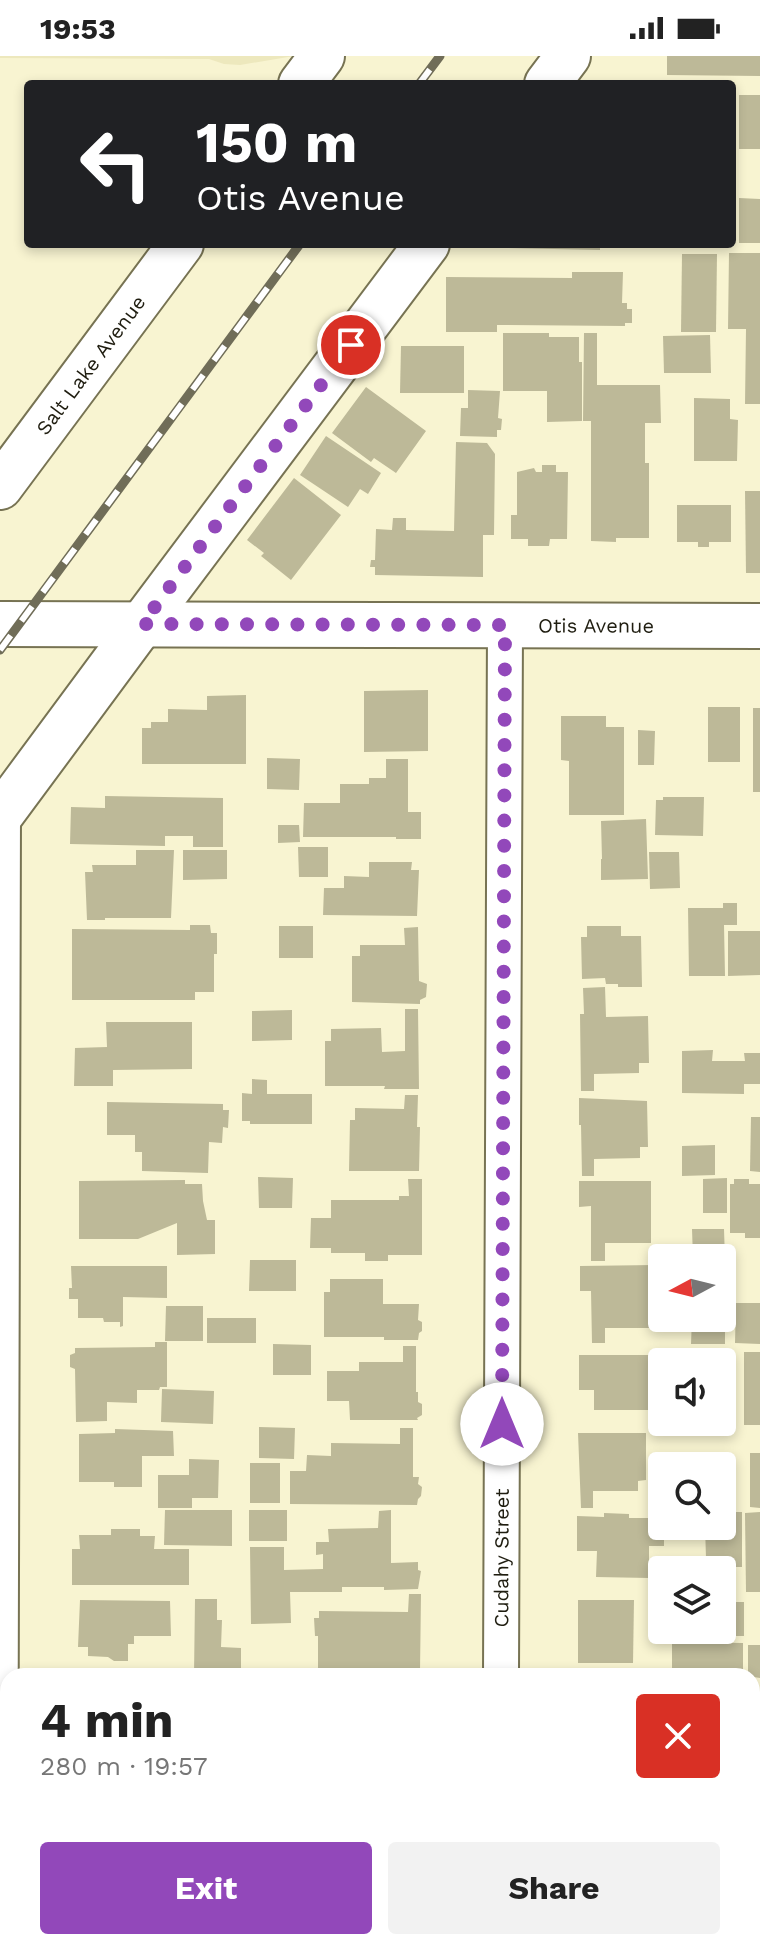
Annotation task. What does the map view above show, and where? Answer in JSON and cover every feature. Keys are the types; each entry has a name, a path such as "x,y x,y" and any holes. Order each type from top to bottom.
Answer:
{"street":[{"path":"304,80 322,56"},
{"path":"550,80 568,56"},
{"name":"Salt Lake Avenue","path":"0,487 178,248"},
{"path":"0,1668 2,814 424,248"},
{"name":"Otis Avenue","path":"0,624 760,626"},
{"name":"Cudahy Street","path":"501,1668 505,625"}],"shaded area":[{"path":"0,56 294,56 240,65 209,59"}],"building":[{"path":"667,56 760,56 760,76 667,75"},
{"path":"739,95 760,95 760,149 739,149"},
{"path":"739,198 760,199 760,243 739,243"},
{"path":"507,248 600,248 600,250"},
{"path":"729,253 760,253 760,404 745,404 746,329 728,329"},
{"path":"682,254 717,254 716,332 681,332"},
{"path":"572,272 623,272 622,303 627,303 627,309 632,309 632,323 625,323 625,326 497,325 497,332 446,332 446,277 572,278"},
{"path":"503,333 549,333 549,337 579,337 582,421 547,422 547,391 503,391"},
{"path":"584,333 597,333 597,385 660,385 661,423 645,423 645,463 649,463 649,538 591,541 591,421 583,421"},
{"path":"710,335 711,373 664,373 663,336"},
{"path":"401,346 464,346 464,393 400,393"},
{"path":"366,387 426,431 396,473 374,458 371,462 332,433"},
{"path":"468,390 500,391 498,418 502,419 497,437 460,436 461,408 468,408"},
{"path":"694,398 730,399 730,419 738,420 737,461 694,461"},
{"path":"326,436 381,473 368,494 360,489 348,507 300,475"},
{"path":"456,442 487,443 495,454 494,535 483,535 483,577 375,575 375,567 370,567 371,560 375,560 376,529 392,530 393,518 406,518 406,530 454,531"},
{"path":"542,465 556,465 556,472 568,472 567,539 550,539 549,546 528,546 528,539 511,539 511,515 517,515 517,472 534,468 536,472 542,472"},
{"path":"294,478 341,515 291,580 261,556 264,553 247,540"},
{"path":"745,491 760,491 760,573 746,573"},
{"path":"677,505 731,505 731,542 709,542 709,547 698,547 698,542 677,542"},
{"path":"428,690 428,751 364,752 364,691"},
{"path":"246,695 246,764 142,764 142,728 151,728 151,722 168,722 168,709 207,710 207,696"},
{"path":"708,707 740,707 740,762 708,762"},
{"path":"753,708 760,708 760,792 753,792"},
{"path":"561,716 606,716 606,727 624,727 624,815 569,815 569,761 561,760"},
{"path":"638,730 655,731 654,765 638,765"},
{"path":"267,758 300,759 299,790 267,789"},
{"path":"386,759 408,759 408,812 421,812 421,839 303,837 304,803 340,803 340,784 369,784 369,778 386,778"},
{"path":"105,796 223,798 223,847 193,847 193,836 165,836 165,846 70,844 71,807 105,808"},
{"path":"663,797 704,797 703,836 655,835 656,800 663,800"},
{"path":"646,819 648,879 601,880 601,821"},
{"path":"278,825 299,825 300,842 278,843"},
{"path":"298,847 328,847 328,877 299,877"},
{"path":"136,850 174,850 171,918 87,920 85,872 93,872 92,865 136,865"},
{"path":"183,850 227,850 227,879 183,880"},
{"path":"649,852 679,852 680,888 650,889"},
{"path":"369,862 412,862 411,870 419,870 417,916 323,915 324,888 344,888 344,876 369,877"},
{"path":"723,903 737,903 737,925 724,925 725,976 689,976 688,908 723,908"},
{"path":"190,925 210,925 211,933 217,933 214,992 195,992 195,1000 72,1000 72,929 190,930"},
{"path":"279,926 313,926 313,958 279,958"},
{"path":"587,926 621,926 621,936 641,936 642,987 618,987 618,984 606,984 605,978 582,979 581,937 587,937"},
{"path":"418,927 419,981 427,984 426,997 420,1000 420,1004 352,1002 352,956 360,956 360,945 405,945 404,928"},
{"path":"728,931 760,931 760,975 728,976"},
{"path":"605,987 606,1017 648,1016 649,1063 639,1063 639,1073 594,1074 594,1091 581,1091 580,1014 584,1014 583,988"},
{"path":"405,1009 418,1009 419,1089 325,1086 325,1041 331,1041 331,1029 381,1028 382,1052 405,1051"},
{"path":"292,1010 292,1040 252,1041 252,1011"},
{"path":"106,1022 192,1022 192,1069 113,1070 113,1086 74,1086 75,1048 107,1047"},
{"path":"713,1050 712,1061 745,1061 744,1053 760,1053 760,1084 744,1084 744,1094 682,1093 682,1051"},
{"path":"252,1079 267,1080 267,1094 312,1094 312,1124 250,1124 250,1121 242,1121 242,1093 252,1094"},
{"path":"405,1095 418,1095 419,1171 349,1171 350,1120 355,1120 355,1108 404,1109"},
{"path":"579,1098 647,1101 648,1147 640,1147 640,1158 594,1159 594,1176 582,1176"},
{"path":"107,1102 223,1104 223,1110 229,1110 228,1128 223,1127 222,1143 209,1142 208,1173 142,1171 142,1152 135,1152 135,1135 107,1135"},
{"path":"751,1117 760,1117 760,1172 750,1171"},
{"path":"715,1145 715,1175 682,1176 682,1146"},
{"path":"258,1177 293,1178 292,1208 259,1208"},
{"path":"727,1178 727,1213 703,1213 703,1179"},
{"path":"408,1179 422,1179 422,1255 388,1255 388,1261 365,1261 365,1253 331,1253 331,1248 310,1248 311,1218 331,1218 331,1200 399,1200 399,1196 409,1196"},
{"path":"734,1179 749,1179 749,1184 760,1184 760,1238 745,1238 745,1233 730,1233 730,1184 734,1184"},
{"path":"185,1180 185,1184 202,1184 207,1220 215,1220 215,1254 177,1255 177,1223 138,1239 79,1239 79,1181"},
{"path":"579,1181 651,1181 651,1243 605,1243 605,1261 591,1261 591,1206 579,1207"},
{"path":"692,1229 724,1229 724,1244 693,1244"},
{"path":"250,1260 296,1260 296,1291 249,1291"},
{"path":"648,1265 648,1328 605,1328 605,1343 592,1343 591,1291 580,1291 580,1266"},
{"path":"71,1266 167,1266 167,1298 123,1297 123,1326 120,1327 120,1322 104,1322 103,1318 78,1318 78,1299 69,1299"},
{"path":"330,1279 383,1279 383,1304 419,1304 418,1320 422,1322 422,1331 418,1340 324,1337 324,1292 330,1292"},
{"path":"736,1303 760,1303 760,1344 735,1343"},
{"path":"166,1306 203,1306 203,1341 165,1341"},
{"path":"207,1318 256,1318 256,1343 207,1343"},
{"path":"691,1332 725,1332 725,1344 691,1344"},
{"path":"155,1342 167,1342 167,1387 137,1390 137,1403 107,1402 107,1421 76,1422 75,1369 70,1367 70,1355 75,1353 75,1348 155,1347"},
{"path":"273,1344 311,1345 311,1375 273,1375"},
{"path":"403,1346 416,1346 416,1392 418,1402 422,1404 422,1415 418,1420 350,1420 349,1401 327,1401 327,1371 359,1371 359,1362 403,1362"},
{"path":"744,1352 760,1352 760,1425 744,1425"},
{"path":"579,1355 648,1355 648,1410 594,1410 594,1390 579,1390"},
{"path":"162,1389 214,1391 213,1424 161,1422"},
{"path":"259,1427 295,1428 294,1459 259,1458"},
{"path":"400,1428 413,1428 413,1477 419,1477 418,1484 422,1487 417,1505 290,1504 290,1471 306,1471 307,1455 331,1456 331,1443 400,1444"},
{"path":"115,1429 173,1431 174,1456 142,1456 142,1487 114,1487 114,1482 79,1482 79,1434 115,1433"},
{"path":"578,1433 646,1433 646,1480 638,1481 638,1491 593,1491 593,1508 581,1508"},
{"path":"750,1453 760,1453 760,1508 750,1507"},
{"path":"189,1459 219,1460 218,1498 192,1498 192,1508 158,1508 158,1475 189,1475"},
{"path":"250,1463 280,1463 280,1503 250,1503"},
{"path":"165,1510 232,1510 232,1546 164,1545"},
{"path":"249,1510 287,1510 287,1541 249,1541"},
{"path":"391,1510 391,1563 418,1562 418,1570 421,1571 418,1589 342,1587 342,1592 290,1592 291,1623 251,1624 250,1547 284,1547 284,1570 323,1569 323,1554 316,1555 316,1542 329,1542 328,1529 378,1528 379,1511"},
{"path":"736,1512 742,1512 742,1567 736,1567 736,1556 706,1556 705,1540 736,1540"},
{"path":"760,1512 760,1592 746,1592 745,1513"},
{"path":"604,1513 648,1518 648,1540 664,1540 664,1546 649,1546 648,1578 596,1577 597,1551 577,1551 577,1516 604,1517"},
{"path":"111,1529 140,1529 140,1536 155,1536 154,1549 189,1549 189,1585 72,1585 72,1549 80,1549 79,1535 111,1535"},
{"path":"409,1594 421,1594 420,1668 318,1668 318,1636 315,1636 314,1618 319,1618 319,1611 408,1612"},
{"path":"195,1599 217,1599 217,1620 222,1620 221,1647 241,1648 241,1668 194,1668"},
{"path":"80,1600 170,1601 171,1636 134,1636 134,1644 128,1644 128,1661 88,1656 88,1647 78,1647"},
{"path":"578,1600 634,1600 633,1663 578,1663"},
{"path":"736,1602 744,1602 744,1636 736,1636"},
{"path":"743,1643 743,1668 672,1668 672,1644"},
{"path":"748,1645 760,1645 760,1668 748,1668"}],"railway":[{"path":"422,80 440,56"},
{"path":"0,650 297,248"}],"route":[{"path":"351,345 142,624 505,625 502,1424"}]}
